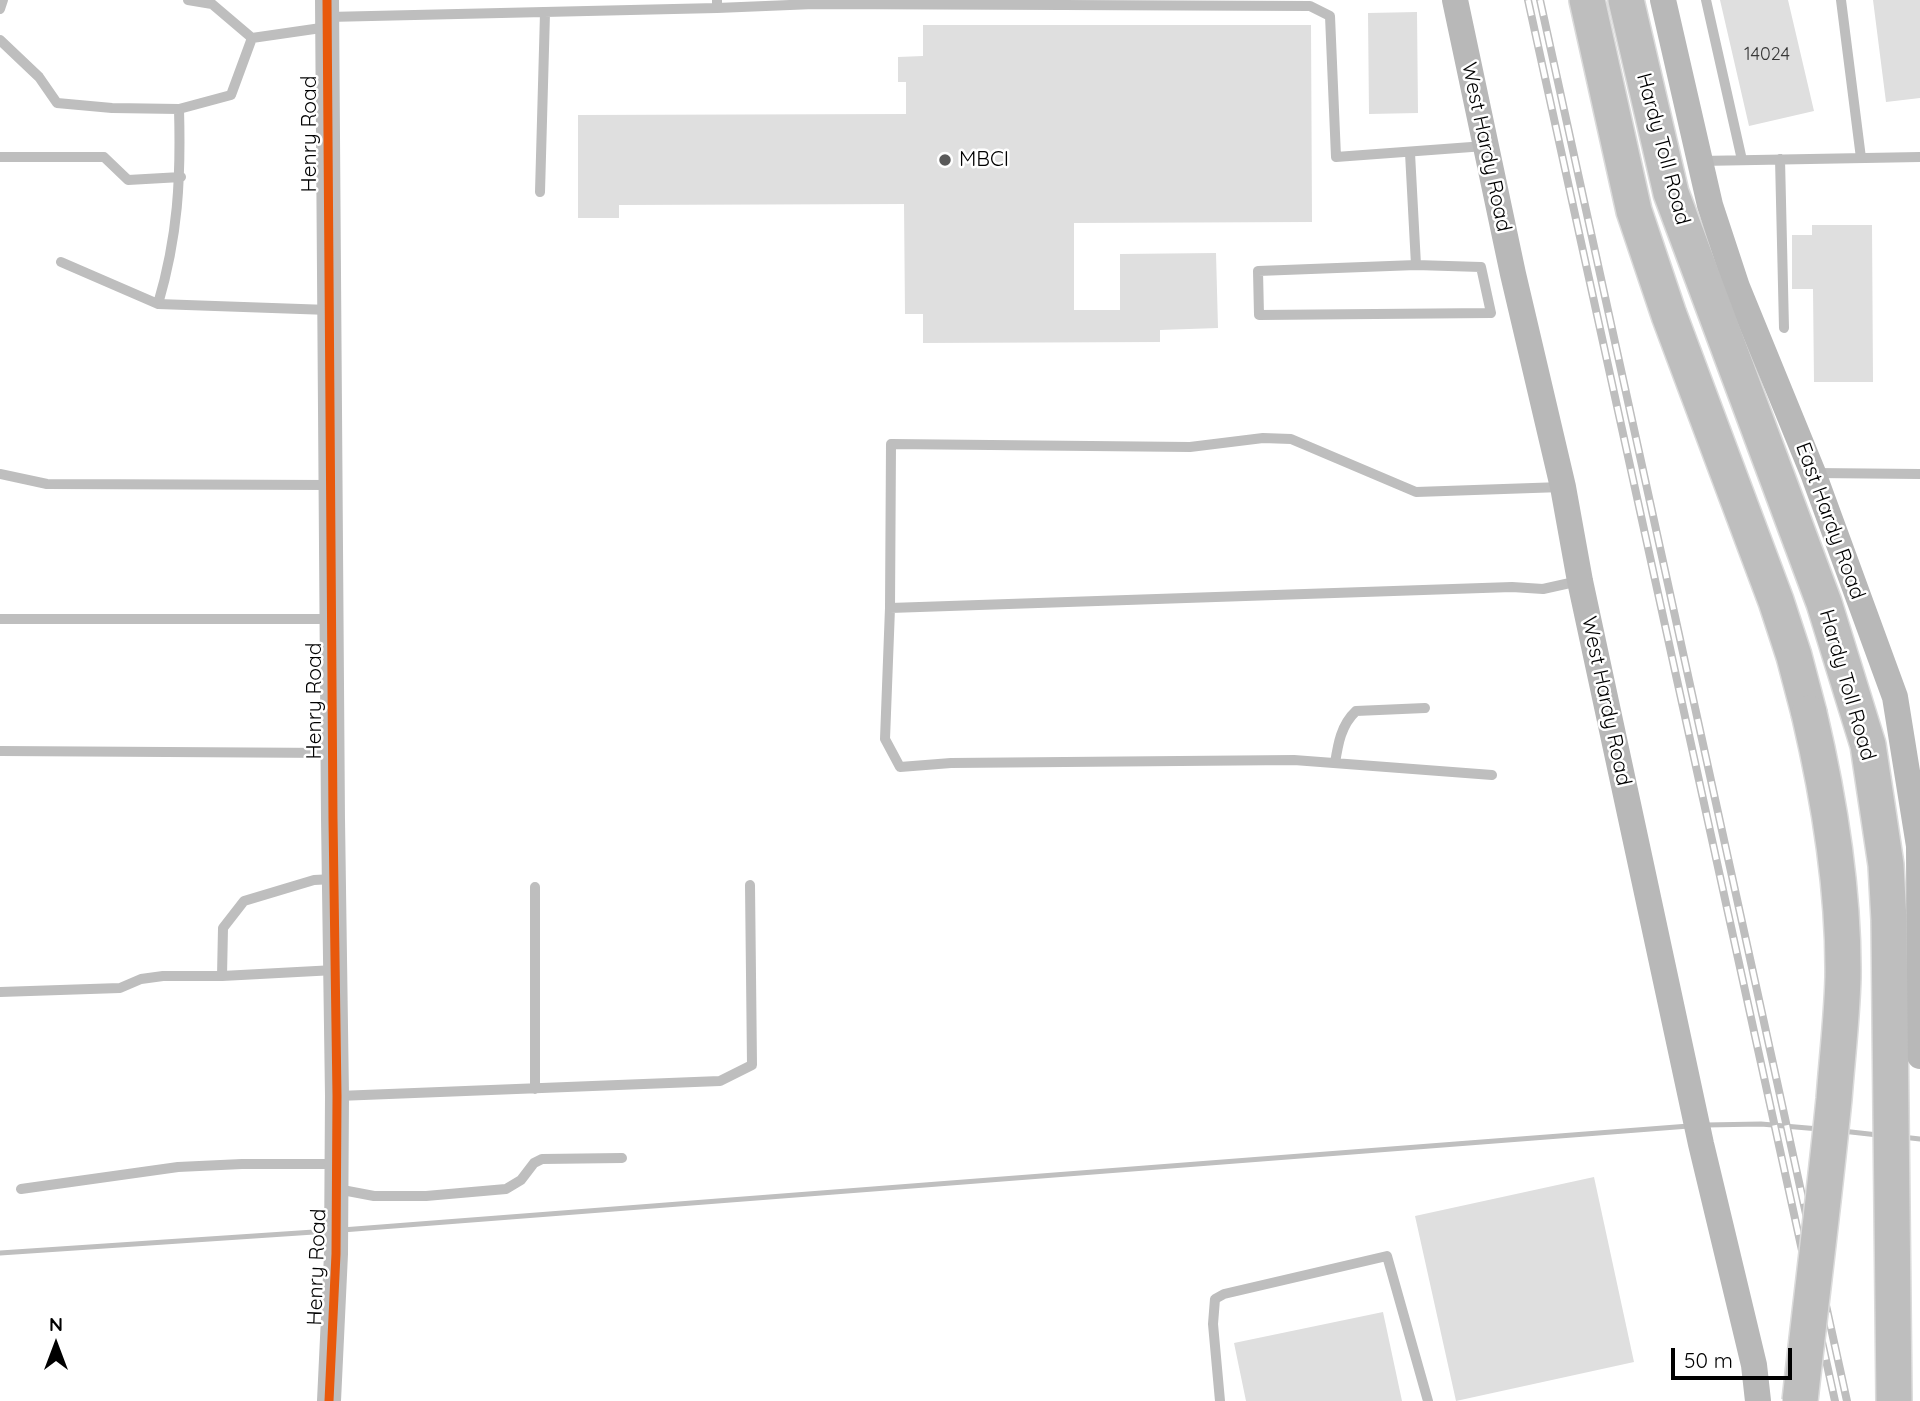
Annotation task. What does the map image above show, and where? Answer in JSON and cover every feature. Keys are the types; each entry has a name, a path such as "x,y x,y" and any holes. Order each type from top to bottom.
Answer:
{"highway":[{"name":"Hardy Toll Road","path":"1587,0 1634,211 1669,315 1776,601 1794,656 1822,770 1839,905 1843,976 1828,1158 1800,1401"},
{"name":"Hardy Toll Road","path":"1626,0 1671,193 1811,565 1867,745 1886,866 1889,919 1912,1045 1893,1214 1894,1401"}],"main road":[{"name":"West Hardy Road","path":"1455,0 1563,487 1580,581 1693,1107 1754,1365 1758,1401"},
{"name":"East Hardy Road","path":"1663,0 1710,205 1737,287 1813,473 1895,697 1920,846 1912,1045"}],"street":[{"name":"Henry Road","path":"328,15 329,431 332,485 337,1096 336,1254 329,1401"}],"lane":[{"path":"0,9 3,0"},
{"path":"188,0 212,4 252,38"},
{"path":"1706,0 1742,160"},
{"path":"1841,0 1861,158"},
{"path":"252,38 328,15 545,13 717,4 1310,6 1329,16 1336,156 1486,146"},
{"path":"540,192 545,13"},
{"path":"0,40 39,77 57,103 179,110 231,95 252,38"},
{"path":"158,304 171,255 181,177 179,110"},
{"path":"1410,152 1416,265"},
{"path":"0,158 104,156 128,180 181,177"},
{"path":"1699,161 1920,157"},
{"path":"1780,159 1784,328"},
{"path":"61,262 158,304 330,310"},
{"path":"1416,265 1481,267 1491,313 1259,315 1258,271 1416,265"},
{"path":"1492,775 1267,760 951,763 900,767 885,739 890,608 891,444 1190,447 1263,438 1291,439 1416,492 1563,487"},
{"path":"1813,473 1920,474"},
{"path":"0,474 47,484 332,485"},
{"path":"890,608 1498,588 1543,589 1580,581"},
{"path":"0,619 332,619"},
{"path":"1335,763 1339,741 1348,719 1356,711 1425,708"},
{"path":"1,751 333,752"},
{"path":"222,976 223,928 244,901 314,880 335,879"},
{"path":"337,1096 720,1081 752,1065 750,885"},
{"path":"535,887 535,1089"},
{"path":"0,992 120,988 141,979 163,976 335,970"},
{"path":"337,1198 426,1196 506,1189 521,1180 534,1163 542,1159 622,1158"},
{"path":"21,1189 178,1167 337,1164"},
{"path":"1220,1401 1213,1324 1215,1299 1224,1294 1387,1256 1428,1401"}],"building":[{"path":"1720,0 1788,0 1814,111 1749,126"},
{"path":"1873,0 1920,0 1920,98 1886,102"},
{"path":"1417,12 1418,113 1369,114 1368,13"},
{"name":"MBCI","path":"923,25 1311,25 1312,222 1074,223 1074,310 1120,310 1120,254 1216,253 1218,328 1160,330 1160,342 923,343 923,314 905,314 904,204 619,205 619,218 578,218 578,115 906,114 906,82 898,82 898,57 923,56"},
{"path":"1812,225 1872,225 1873,382 1814,382 1813,289 1792,289 1792,235 1812,235"},
{"path":"1594,1177 1634,1362 1456,1401 1415,1216"},
{"path":"1383,1312 1402,1401 1246,1401 1234,1343"}],"waterway":[{"path":"1706,1125 1761,1124 1819,1129"},
{"path":"342,1230 1689,1126"},
{"path":"1842,1131 1878,1135"},
{"path":"1902,1137 1920,1139"},
{"path":"0,1253 329,1231"}],"railway":[{"path":"1528,0 1835,1401"},
{"path":"1540,0 1847,1401"}],"cycle path":[{"path":"327,0 337,1096 336,1254 329,1401"}],"place":[{"name":"MBCI","path":"945,160"}]}
